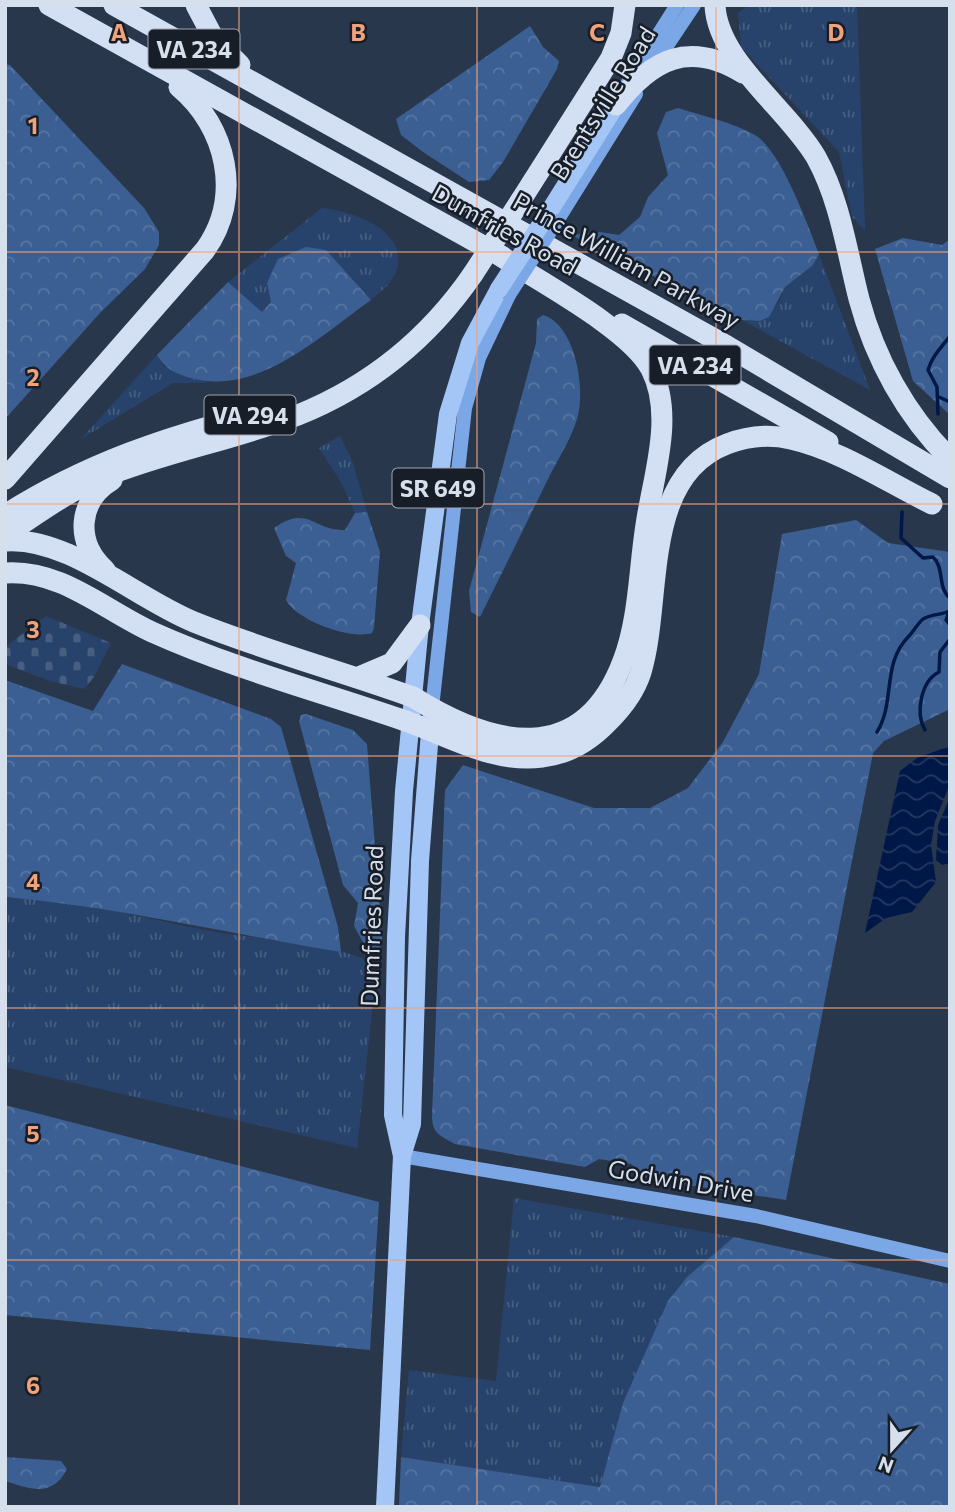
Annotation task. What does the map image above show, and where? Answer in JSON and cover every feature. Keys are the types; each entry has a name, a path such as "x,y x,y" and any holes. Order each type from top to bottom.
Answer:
{"highway":[{"name":"Dumfries Road","path":"49,5 790,419 941,510"},
{"name":"VA 234","path":"114,5 274,93"},
{"path":"196,5 221,47 274,93"},
{"name":"VA 294","path":"5,515 76,473 104,461 186,432 282,407 344,379 391,350 420,325 469,272 517,198 596,62 608,30 611,5"},
{"path":"517,198 611,58 621,33 625,5"},
{"path":"715,5 719,33 754,80 785,113 816,158 835,204 876,348 906,406 950,459"},
{"path":"5,479 205,250 222,216 226,193 224,160 206,115 188,95 132,52"},
{"path":"616,105 635,81 652,68 677,58 700,57 727,64 754,80"},
{"name":"Prince William Parkway","path":"274,93 727,346 950,478"},
{"path":"5,541 31,541 57,547 121,585 195,622 413,697 478,729 520,740 564,732 600,703 624,660 661,436 662,411 658,386 637,349 499,255"},
{"path":"5,535 69,494 132,468 295,416 341,395 388,366 415,342 450,306 469,272"},
{"path":"5,573 53,579 128,620 199,652 494,755 522,758 564,752 598,733 628,700 641,674 670,502 689,470 721,446 746,438 791,439 830,453 941,510"},
{"path":"121,585 90,552 83,533 83,520 89,502 99,489 132,468"},
{"path":"359,677 392,663 420,625"}],"main road":[{"name":"Brentsville Road","path":"552,218 677,5"},
{"name":"Brentsville Road","path":"413,697 420,625 452,394 470,343 694,5"},
{"name":"Brentsville Road","path":"432,708 465,408 479,358 504,292"},
{"name":"Dumfries Road","path":"385,1507 402,1156 412,1124 420,861 420,727 413,697"},
{"name":"Dumfries Road","path":"420,727 432,708"},
{"name":"Godwin Drive","path":"402,1156 756,1216 950,1261"}],"green space":[{"path":"750,5 857,5 865,230 852,217 839,152 741,47 738,13"},
{"path":"530,26 543,47 559,61 557,69 503,162 489,180 469,182 401,135 396,119"},
{"path":"5,64 10,65 144,208 159,232 159,245 145,269 100,313 5,419"},
{"path":"678,108 737,126 765,143 793,190 819,254 813,265 785,287 769,317 760,321 742,320 571,235 600,232 619,235 640,217 648,197 668,175 657,133 666,112"},
{"path":"322,208 364,219 389,236 396,248 398,261 394,276 371,300 326,250 267,283 271,302 262,313 228,282"},
{"path":"903,238 942,245 950,239 950,415 913,381 875,249"},
{"path":"306,247 326,250 371,300 287,360 240,379 216,382 191,378 180,375 163,364 157,355 228,282 262,312 271,302 267,283 278,259"},
{"path":"819,254 870,390 742,320 760,321 779,302 785,287 813,265"},
{"path":"543,315 564,331 576,360 580,392 577,419 480,617 471,612 469,591 536,343 537,319"},
{"path":"157,355 163,366 208,383 173,383 81,439"},
{"path":"340,436 352,460 367,512 355,513 341,482 319,448"},
{"path":"367,512 380,552 374,628 372,633 351,634 312,621 301,615 286,600 296,563 286,556 274,528 286,521 303,518 325,527 345,530 355,513"},
{"path":"856,520 888,543 950,552 950,709 884,741 873,753 786,1200 649,1179 631,1164 599,1159 585,1167 455,1144 442,1136 434,1127 432,1116 445,790 463,765 594,808 650,808 688,788 723,742 759,674 782,534"},
{"path":"46,616 111,643 94,677 84,689 50,681 5,664 5,647"},
{"path":"122,664 271,719 281,727 338,927 341,952 132,914 5,897 5,680 93,711"},
{"path":"306,714 353,730 367,744 382,943 376,954 369,953 354,926 358,903 343,885 299,721 301,715"},
{"path":"5,898 88,906 223,933 340,951 368,962 375,984 357,1148 5,1067"},
{"path":"5,1105 379,1202 370,1350 5,1315"},
{"path":"514,1198 734,1237 687,1277 623,1403 600,1487 401,1457 409,1370 496,1381"},
{"path":"734,1237 950,1284 950,1507 399,1507 401,1457 600,1487 623,1403 668,1301 687,1277"},
{"path":"5,1457 61,1461 67,1469 55,1484 48,1488 32,1488 5,1481"}],"water":[{"path":"950,746 950,784 935,821 931,845 936,882 912,912 886,918 865,933 900,771 917,758"},
{"path":"950,797 950,863 942,865 936,860 938,825"}],"waterway":[{"path":"938,414 937,387 928,370 934,356 950,336"},
{"path":"939,397 950,402"},
{"path":"902,512 901,538 923,558 933,557 939,567 946,594 950,598"},
{"path":"877,732 883,720 895,658 900,647 923,619 950,611"},
{"path":"949,612 946,620 950,625"},
{"path":"925,730 920,715 924,690 939,672 940,652 950,639"}]}
